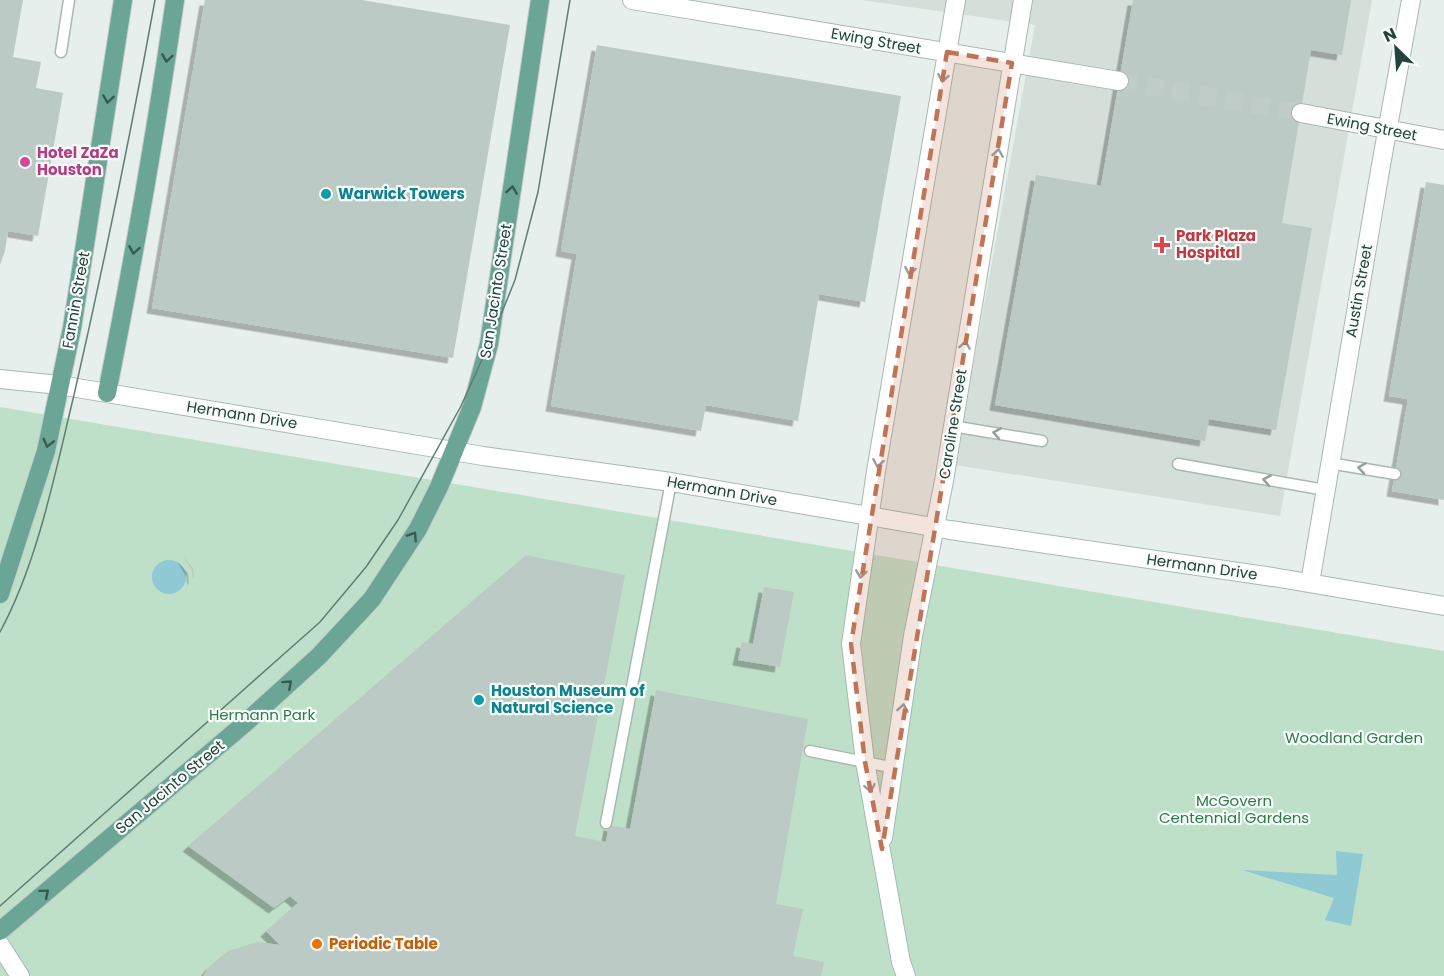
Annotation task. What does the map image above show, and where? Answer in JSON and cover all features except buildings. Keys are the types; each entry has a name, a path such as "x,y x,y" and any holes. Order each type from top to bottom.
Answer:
{"main road":[{"name":"Fannin Street","path":"0,594 46,451 72,328 123,0"},
{"path":"107,393 128,286 175,0"},
{"name":"San Jacinto Street","path":"0,931 243,725 319,656 372,599 418,529 439,487 472,407 489,344 540,0"}],"street":[{"name":"Ewing Street","path":"632,0 1119,81"},
{"name":"Caroline Street","path":"906,976 901,962 865,762 851,644 870,516 956,0"},
{"name":"Caroline Street","path":"882,849 913,636 935,527 1023,0"},
{"name":"Austin Street","path":"1310,584 1329,463 1411,0"},
{"name":"Ewing Street","path":"1301,113 1444,140"},
{"name":"Hermann Drive","path":"0,379 60,385 483,456 671,482 935,527 1444,606"},
{"path":"0,945 20,976"}],"lane":[{"path":"61,52 69,0"},
{"path":"952,426 1042,441"},
{"path":"1329,463 1395,474"},
{"path":"1178,464 1325,490"},
{"path":"606,823 671,482"},
{"path":"810,752 895,768"}],"highlighted area":[{"path":"947,52 1012,63 882,849 865,762 851,644"}],"shaded area":[{"name":"Park Plaza Hospital","path":"861,0 1372,0 1280,516 955,465 1035,25"}],"green space":[{"name":"Hermann Park","path":"0,407 1444,651 1444,976 0,976"}],"water":[{"path":"169,560 181,565 186,577 181,589 169,594 157,589 152,577 157,565"},
{"path":"1336,851 1363,854 1351,926 1325,920 1334,898 1242,870 1337,875"}],"tunnel":[{"path":"1119,81 1301,113"}],"tram line":[{"path":"0,632 25,576 52,486 127,148 155,0"},
{"path":"0,906 320,622 366,567 398,520 461,406 515,280 538,192 570,0"}],"place":[{"name":"Hotel ZaZa Houston","path":"25,162"},
{"name":"Warwick Towers","path":"326,194"},
{"name":"Park Plaza Hospital","path":"1162,245"},
{"name":"Houston Museum of Natural Science","path":"479,700"},
{"name":"Periodic Table","path":"317,944"}],"park label":[{"name":"Woodland Garden","path":"1354,738"},
{"name":"McGovern Centennial Gardens","path":"1234,810"}]}
